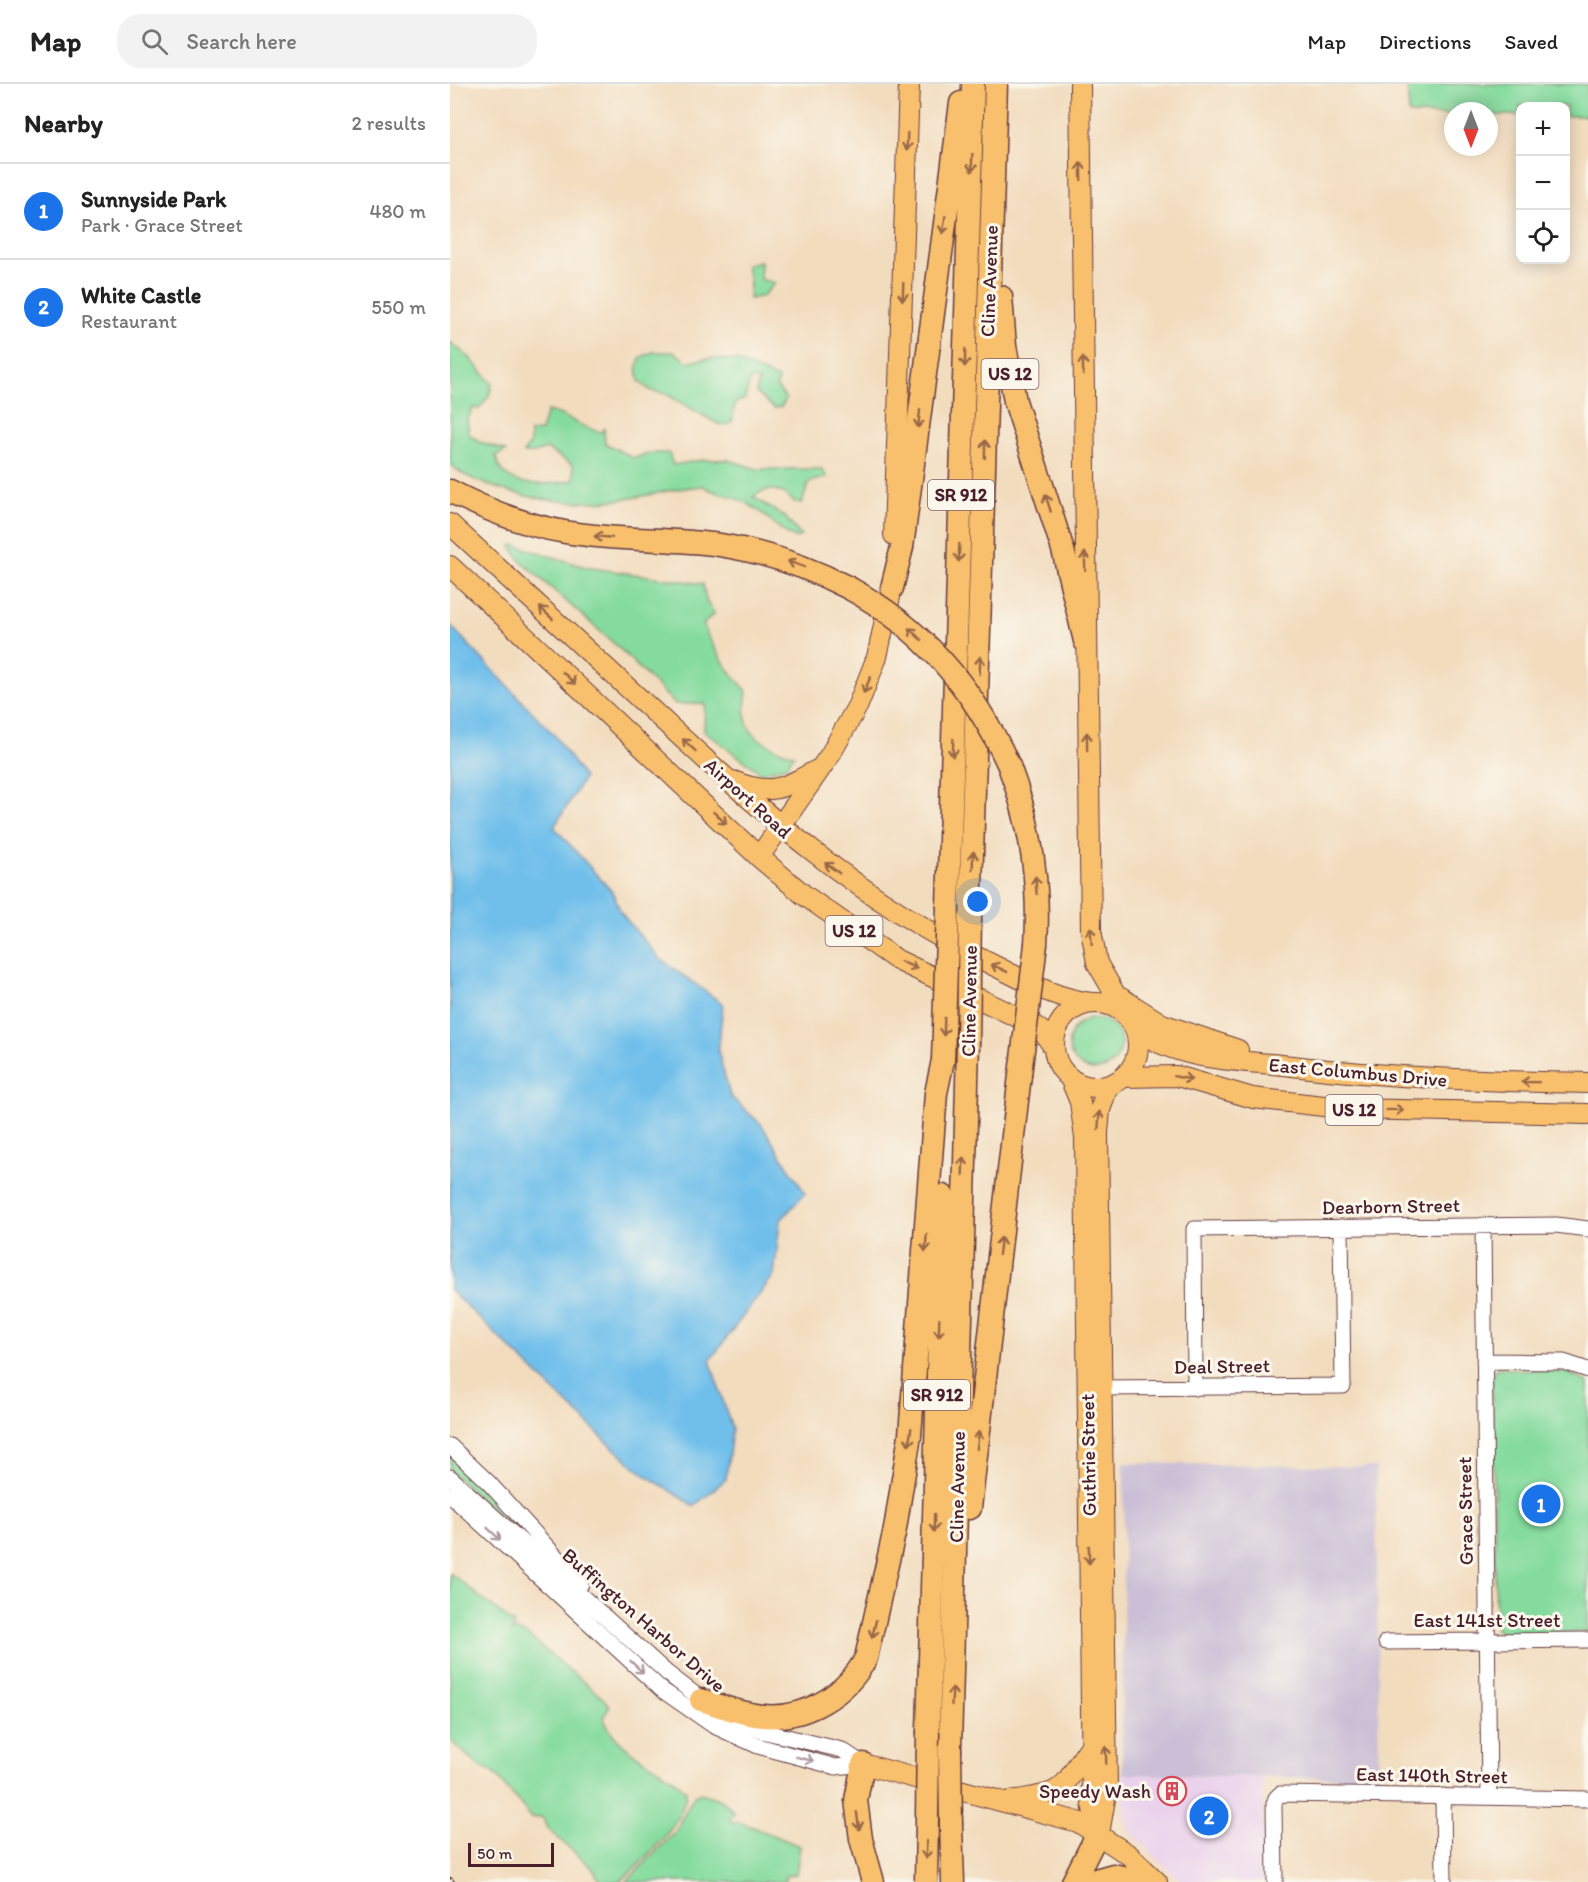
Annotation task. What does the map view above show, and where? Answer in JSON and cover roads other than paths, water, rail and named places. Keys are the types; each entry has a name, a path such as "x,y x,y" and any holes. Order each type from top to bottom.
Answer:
{"highway":[{"path":"892,588 902,547 964,84"},
{"name":"Cline Avenue","path":"926,1882 928,1731 945,1145 943,1060 973,84"},
{"name":"Cline Avenue","path":"953,1882 950,1749 961,1235 996,91"},
{"name":"US 12","path":"996,91 1005,346 1016,401 1063,550 1085,641"},
{"path":"450,491 505,516 550,529 588,536 708,544 744,549 796,564 849,588 904,625 943,662 978,707 1009,766 1033,849 1037,898 1036,944 954,1644"},
{"path":"701,1700 756,1715 793,1713 819,1704 835,1694 860,1670 866,1658 895,1529 910,1435 936,1093 943,1060"},
{"path":"864,1764 856,1800 861,1839 873,1882"},
{"path":"1073,1882 1098,1833"},
{"path":"1088,1882 1113,1875 1149,1882"}],"main road":[{"path":"759,857 845,731 869,681 892,588 909,84"},
{"path":"1080,84 1085,641"},
{"name":"Airport Road","path":"450,524 779,826 870,896 912,923 1048,992 1092,1003"},
{"name":"Airport Road","path":"450,566 759,857 804,895 897,960 1032,1024 1044,1033 1054,1048"},
{"name":"US 12","path":"1085,641 1090,930 1093,953 1111,991 1132,1023"},
{"path":"724,777 757,789 777,789 820,769"},
{"name":"US 12","path":"1111,991 1162,1024 1249,1053 1261,1063"},
{"path":"1054,1048 1055,1034 1066,1015 1075,1008 1092,1003 1114,1006 1132,1023 1138,1053 1116,1082"},
{"name":"East Columbus Drive","path":"1132,1023 1167,1047 1261,1063 1344,1073 1413,1078 1588,1083"},
{"name":"US 12","path":"1054,1048 1059,1067 1070,1078 1086,1086 1116,1082"},
{"name":"East Columbus Drive","path":"1116,1082 1177,1076 1252,1098 1350,1110 1588,1114"},
{"name":"Guthrie Street","path":"1070,1078 1082,1112 1085,1162 1097,1640 1107,1800 1098,1833"},
{"name":"Guthrie Street","path":"1098,1833 1092,1804 1091,1744 1097,1640 1101,1388 1098,1133 1100,1110 1116,1082"},
{"path":"1004,1802 1042,1796 1059,1790 1073,1776 1091,1744"},
{"path":"864,1764 1078,1821 1129,1855 1157,1882"}],"street":[{"name":"Dearborn Street","path":"1195,1388 1194,1229 1482,1225 1556,1225 1588,1229"},
{"name":"Grace Street","path":"1482,1225 1490,1797"},
{"name":"Deal Street","path":"1101,1388 1343,1386 1341,1227"},
{"path":"1484,1361 1564,1362 1588,1370"},
{"path":"450,1446 489,1483 627,1635"},
{"name":"Buffington Harbor Drive","path":"450,1477 701,1700 731,1719 762,1731 842,1750 864,1764"},
{"name":"Buffington Harbor Drive","path":"450,1495 662,1690 694,1714 737,1738 778,1751 836,1767 864,1764"},
{"name":"East 141st Street","path":"1386,1642 1588,1640"},
{"name":"East 140th Street","path":"1275,1882 1276,1797 1288,1793 1588,1798"},
{"path":"1443,1796 1444,1882"}],"water":[{"path":"450,625 555,736 584,778 554,827 613,893 621,913 659,958 723,1004 718,1051 730,1096 761,1124 805,1193 780,1221 774,1275 710,1360 732,1429 726,1479 694,1506 642,1473 450,1290"}],"place":[{"name":"Sunnyside Park","path":"1541,1504"},
{"name":"Speedy Wash","path":"1172,1791"},
{"name":"White Castle","path":"1209,1816"}]}
